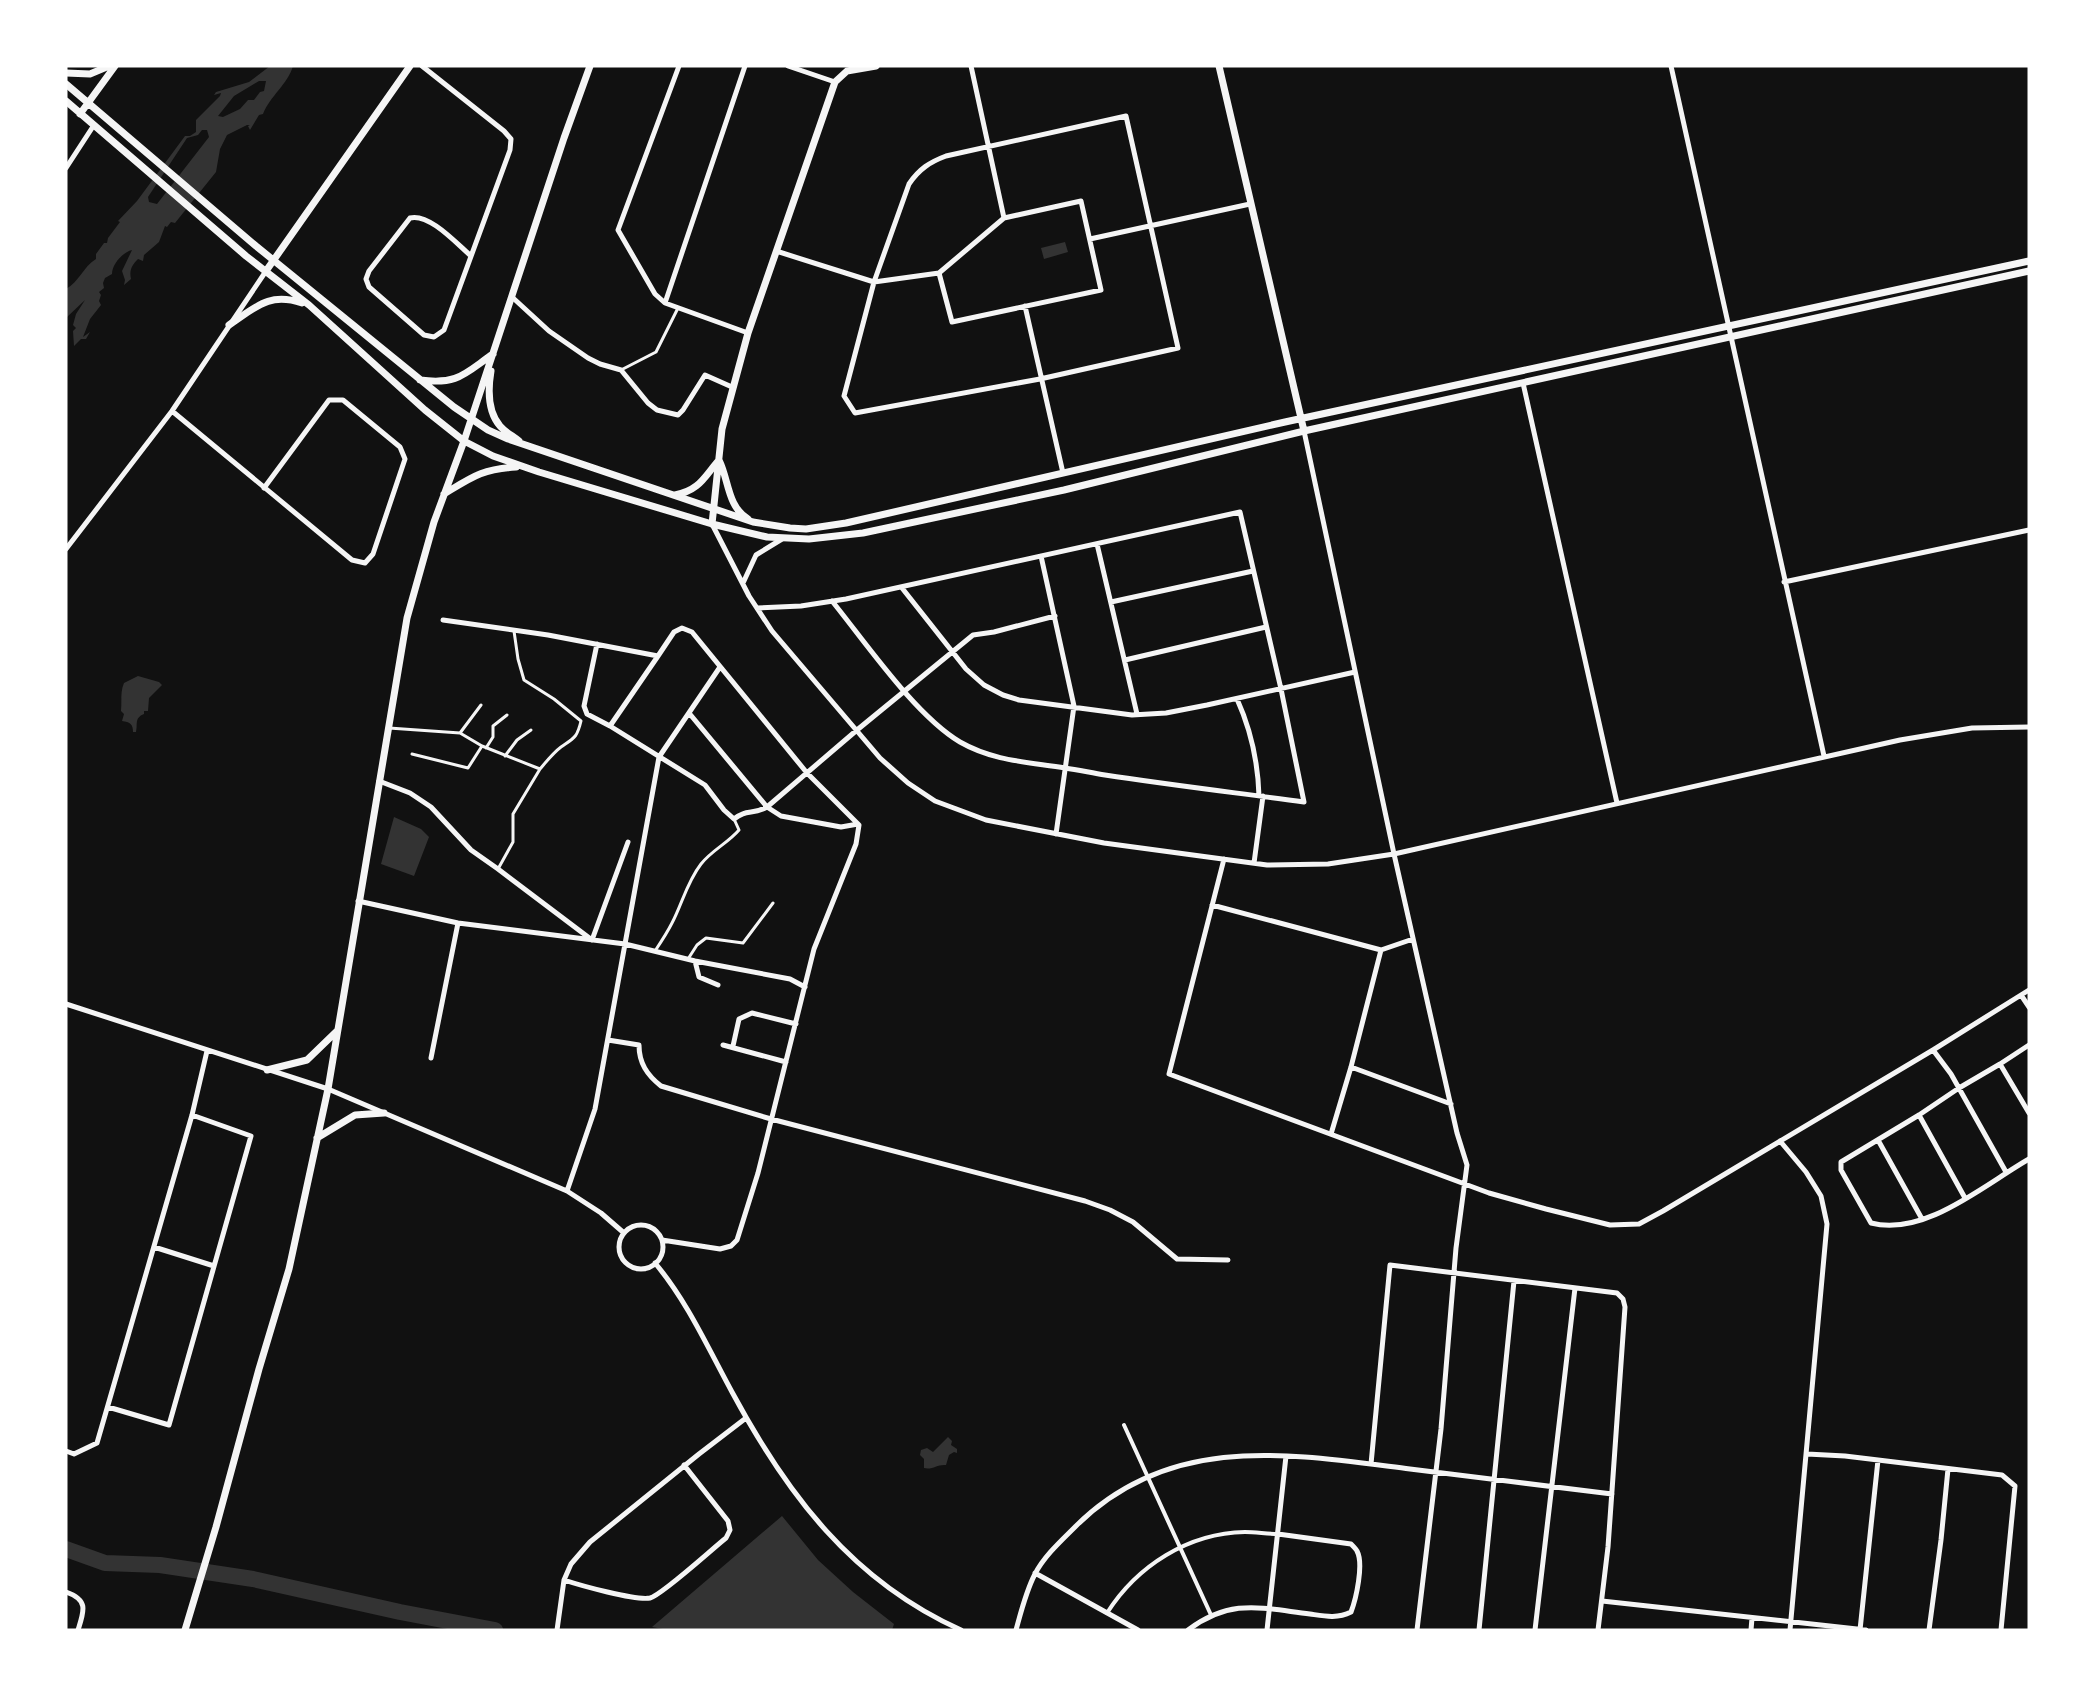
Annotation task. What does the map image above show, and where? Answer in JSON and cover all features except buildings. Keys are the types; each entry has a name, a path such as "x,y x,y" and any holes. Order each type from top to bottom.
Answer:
{"street":[{"path":"66,73 90,74 109,66"},
{"path":"80,114 115,66"},
{"path":"66,549 172,411 229,325 410,66"},
{"path":"422,66 504,130 511,139 510,150 444,330 434,337 424,335 369,287 366,279 369,271 410,218 418,216 430,221 471,255"},
{"path":"185,1630 289,1269 328,1089 407,618 434,522 464,441 590,66"},
{"path":"679,66 618,230 655,294 665,303 748,333"},
{"path":"665,303 745,66"},
{"path":"788,66 835,82"},
{"path":"876,66 848,68 835,82 748,333 732,387 722,429 712,524 757,608 772,631 880,758 901,777 935,801 986,820 1104,843 1268,865 1328,864 1394,854 1900,740 1972,728 2029,727"},
{"path":"971,66 1004,218"},
{"path":"1219,66 1304,431 1413,939 1467,1165 1454,1274 1436,1472 1417,1630"},
{"path":"1671,66 1824,756"},
{"path":"66,84 256,246 420,380 488,430 524,445 753,522 790,528 822,528 1301,419 2029,261"},
{"path":"66,101 246,256 309,305 425,410 464,441 493,456 521,466 712,524 782,539 830,538 862,533 1064,490 1304,431 2029,271"},
{"path":"1126,116 1151,226 1178,348 1040,379 855,413 844,396 874,282 909,184 915,175 929,163 946,156 1126,116"},
{"path":"66,168 96,127"},
{"path":"776,251 874,282 939,273 1004,218 1081,201 1101,290 952,322 939,273"},
{"path":"1090,239 1250,204"},
{"path":"512,297 549,331 588,358 621,370 648,403 657,410 678,415 705,375 732,387"},
{"path":"229,325 264,302 278,298 309,305"},
{"path":"1025,306 1063,473"},
{"path":"420,380 442,383 461,377 493,354"},
{"path":"493,354 488,390 492,410 500,426 524,445"},
{"path":"1523,383 1617,803"},
{"path":"172,411 264,488 352,560 365,563 373,554 405,459 400,447 343,400 329,400 264,488"},
{"path":"674,495 698,486 719,460"},
{"path":"719,460 733,502 744,517 753,522"},
{"path":"444,494 494,468 521,466"},
{"path":"757,608 801,606 902,588 1240,512 1281,689 1304,802 1103,775 1065,767 1015,762 982,752 959,741 935,724 904,691 832,601"},
{"path":"1785,582 2029,530"},
{"path":"743,583 756,555 782,539"},
{"path":"1097,544 1137,714"},
{"path":"1041,556 1074,706 1056,834"},
{"path":"1111,602 1253,571"},
{"path":"902,588 966,669 984,685 1019,700 1137,714 1166,713 1355,672"},
{"path":"597,644 584,706 587,714 705,786 734,819 741,813 758,812 767,807 856,730 973,635 994,633 1054,616"},
{"path":"443,620 514,630 658,656"},
{"path":"1125,660 1266,627"},
{"path":"610,726 674,632 682,628 692,632 807,773 858,824"},
{"path":"567,1191 595,1109 659,757 720,667"},
{"path":"1236,699 1254,746 1261,796 1254,863"},
{"path":"689,712 767,807 782,816 841,827 858,824"},
{"path":"380,781 410,793 431,807 471,850 592,940"},
{"path":"662,1240 720,1249 738,1240 806,987 814,949 856,844 858,824"},
{"path":"592,940 628,842"},
{"path":"1224,859 1169,1074 1489,1193 1610,1225 1639,1224 1780,1142 2029,990"},
{"path":"358,901 458,923 625,944 695,961 789,979 806,987"},
{"path":"1212,905 1381,950 1413,939"},
{"path":"431,1058 458,923"},
{"path":"1331,1134 1381,950"},
{"path":"695,961 699,978 718,985"},
{"path":"2021,995 2029,1007"},
{"path":"66,1004 328,1089 567,1191 601,1213 624,1233"},
{"path":"733,1046 739,1019 752,1013 796,1024"},
{"path":"267,1070 307,1059 337,1031"},
{"path":"608,1040 639,1045 645,1070 649,1077 661,1086 771,1119 1084,1201 1110,1210 1133,1222 1177,1259 1228,1260"},
{"path":"723,1045 786,1062"},
{"path":"2029,1045 1841,1162 1841,1170 1871,1223 1882,1226 1933,1216 2029,1159"},
{"path":"1933,1050 1959,1088 2006,1172"},
{"path":"66,1451 74,1454 98,1443 192,1115 207,1051"},
{"path":"2000,1064 2029,1113"},
{"path":"1351,1067 1451,1104"},
{"path":"317,1138 355,1115 384,1113"},
{"path":"108,1407 169,1425 251,1136 192,1115"},
{"path":"1919,1115 1965,1198"},
{"path":"1878,1140 1922,1219"},
{"path":"1780,1142 1806,1172 1821,1196 1827,1224 1790,1630"},
{"path":"633,1226 647,1226 662,1240 661,1254 655,1263 646,1268 639,1268 626,1262 619,1249 619,1242 624,1233 633,1226"},
{"path":"154,1247 214,1266"},
{"path":"655,1263 670,1280 770,1457 808,1510 845,1552 884,1585 932,1617 961,1630"},
{"path":"1371,1464 1390,1265 1617,1293 1623,1299 1625,1307 1612,1494 1598,1630"},
{"path":"1479,1630 1514,1281"},
{"path":"1535,1630 1575,1288"},
{"path":"557,1630 564,1580 571,1564 590,1542 746,1418"},
{"path":"1124,1425 1211,1615"},
{"path":"1807,1454 2002,1475 2015,1486 2001,1630"},
{"path":"1016,1630 1035,1573 1057,1545 1107,1498 1149,1476 1194,1461 1227,1456 1286,1456 1371,1464 1612,1494"},
{"path":"1267,1630 1286,1456"},
{"path":"1602,1601 1862,1630 1878,1460"},
{"path":"564,1580 581,1586 647,1599 654,1597 726,1538 730,1530 728,1521 684,1466"},
{"path":"1929,1630 1948,1469"},
{"path":"1107,1613 1119,1594 1138,1574 1179,1548 1205,1538 1234,1534 1278,1534 1351,1544 1357,1551 1360,1561 1356,1600 1351,1612 1342,1617 1270,1608 1240,1607 1211,1615 1188,1630"},
{"path":"1035,1573 1138,1630"},
{"path":"66,1592 76,1596 84,1610 78,1630"},
{"path":"1750,1630 1752,1618"}],"lane":[{"path":"621,370 656,352 678,308"},
{"path":"514,630 524,680 554,699 580,721"},
{"path":"459,734 481,705"},
{"path":"498,869 513,842 513,814 540,769 560,748 571,742 578,733 580,721 587,714"},
{"path":"412,754 468,768 493,737 493,726 507,715"},
{"path":"389,728 424,729 459,734 484,747 540,769"},
{"path":"506,756 517,740 531,730"},
{"path":"654,952 672,923 687,886 701,864 739,830 734,819"},
{"path":"688,959 697,945 706,938 743,943 773,903"}],"shaded area":[{"path":"270,66 293,66 287,79 250,130 248,126 250,125 247,125 227,135 220,149 216,172 175,223 171,222 167,227 165,226 159,242 144,255 143,261 138,259 134,263 131,279 124,285 122,271 132,250 119,259 112,274 105,278 104,288 99,292 101,305 90,319 83,337 90,332 86,339 81,339 74,346 73,331 76,328 73,325 76,314 85,300 66,318 66,289 96,259 96,254 104,243 107,243 120,222 118,221 137,201 185,136 196,132 196,120 220,96 221,93 214,95 216,92 249,82","holes":["259,81 266,81 264,91 260,92 254,100 248,100 240,109 223,117 218,116 234,96","202,130 207,130 209,137 157,204 149,202 148,197 187,138 198,135"]},
{"path":"1065,242 1068,252 1044,259 1041,248"},
{"path":"138,676 162,685 149,698 148,711 144,711 144,714 139,717 136,732 133,732 131,724 122,721 124,714 121,711 122,693 124,683"},
{"path":"394,817 421,829 429,837 414,876 381,864"},
{"path":"948,1437 952,1441 951,1445 957,1449 957,1453 949,1455 946,1465 924,1468 924,1459 920,1455 921,1450 927,1448 933,1452"},
{"path":"782,1516 818,1560 853,1592 894,1624 892,1630 668,1630 652,1627"}],"waterway":[{"path":"66,1549 105,1563 160,1565 253,1579 400,1612 495,1630"}]}
